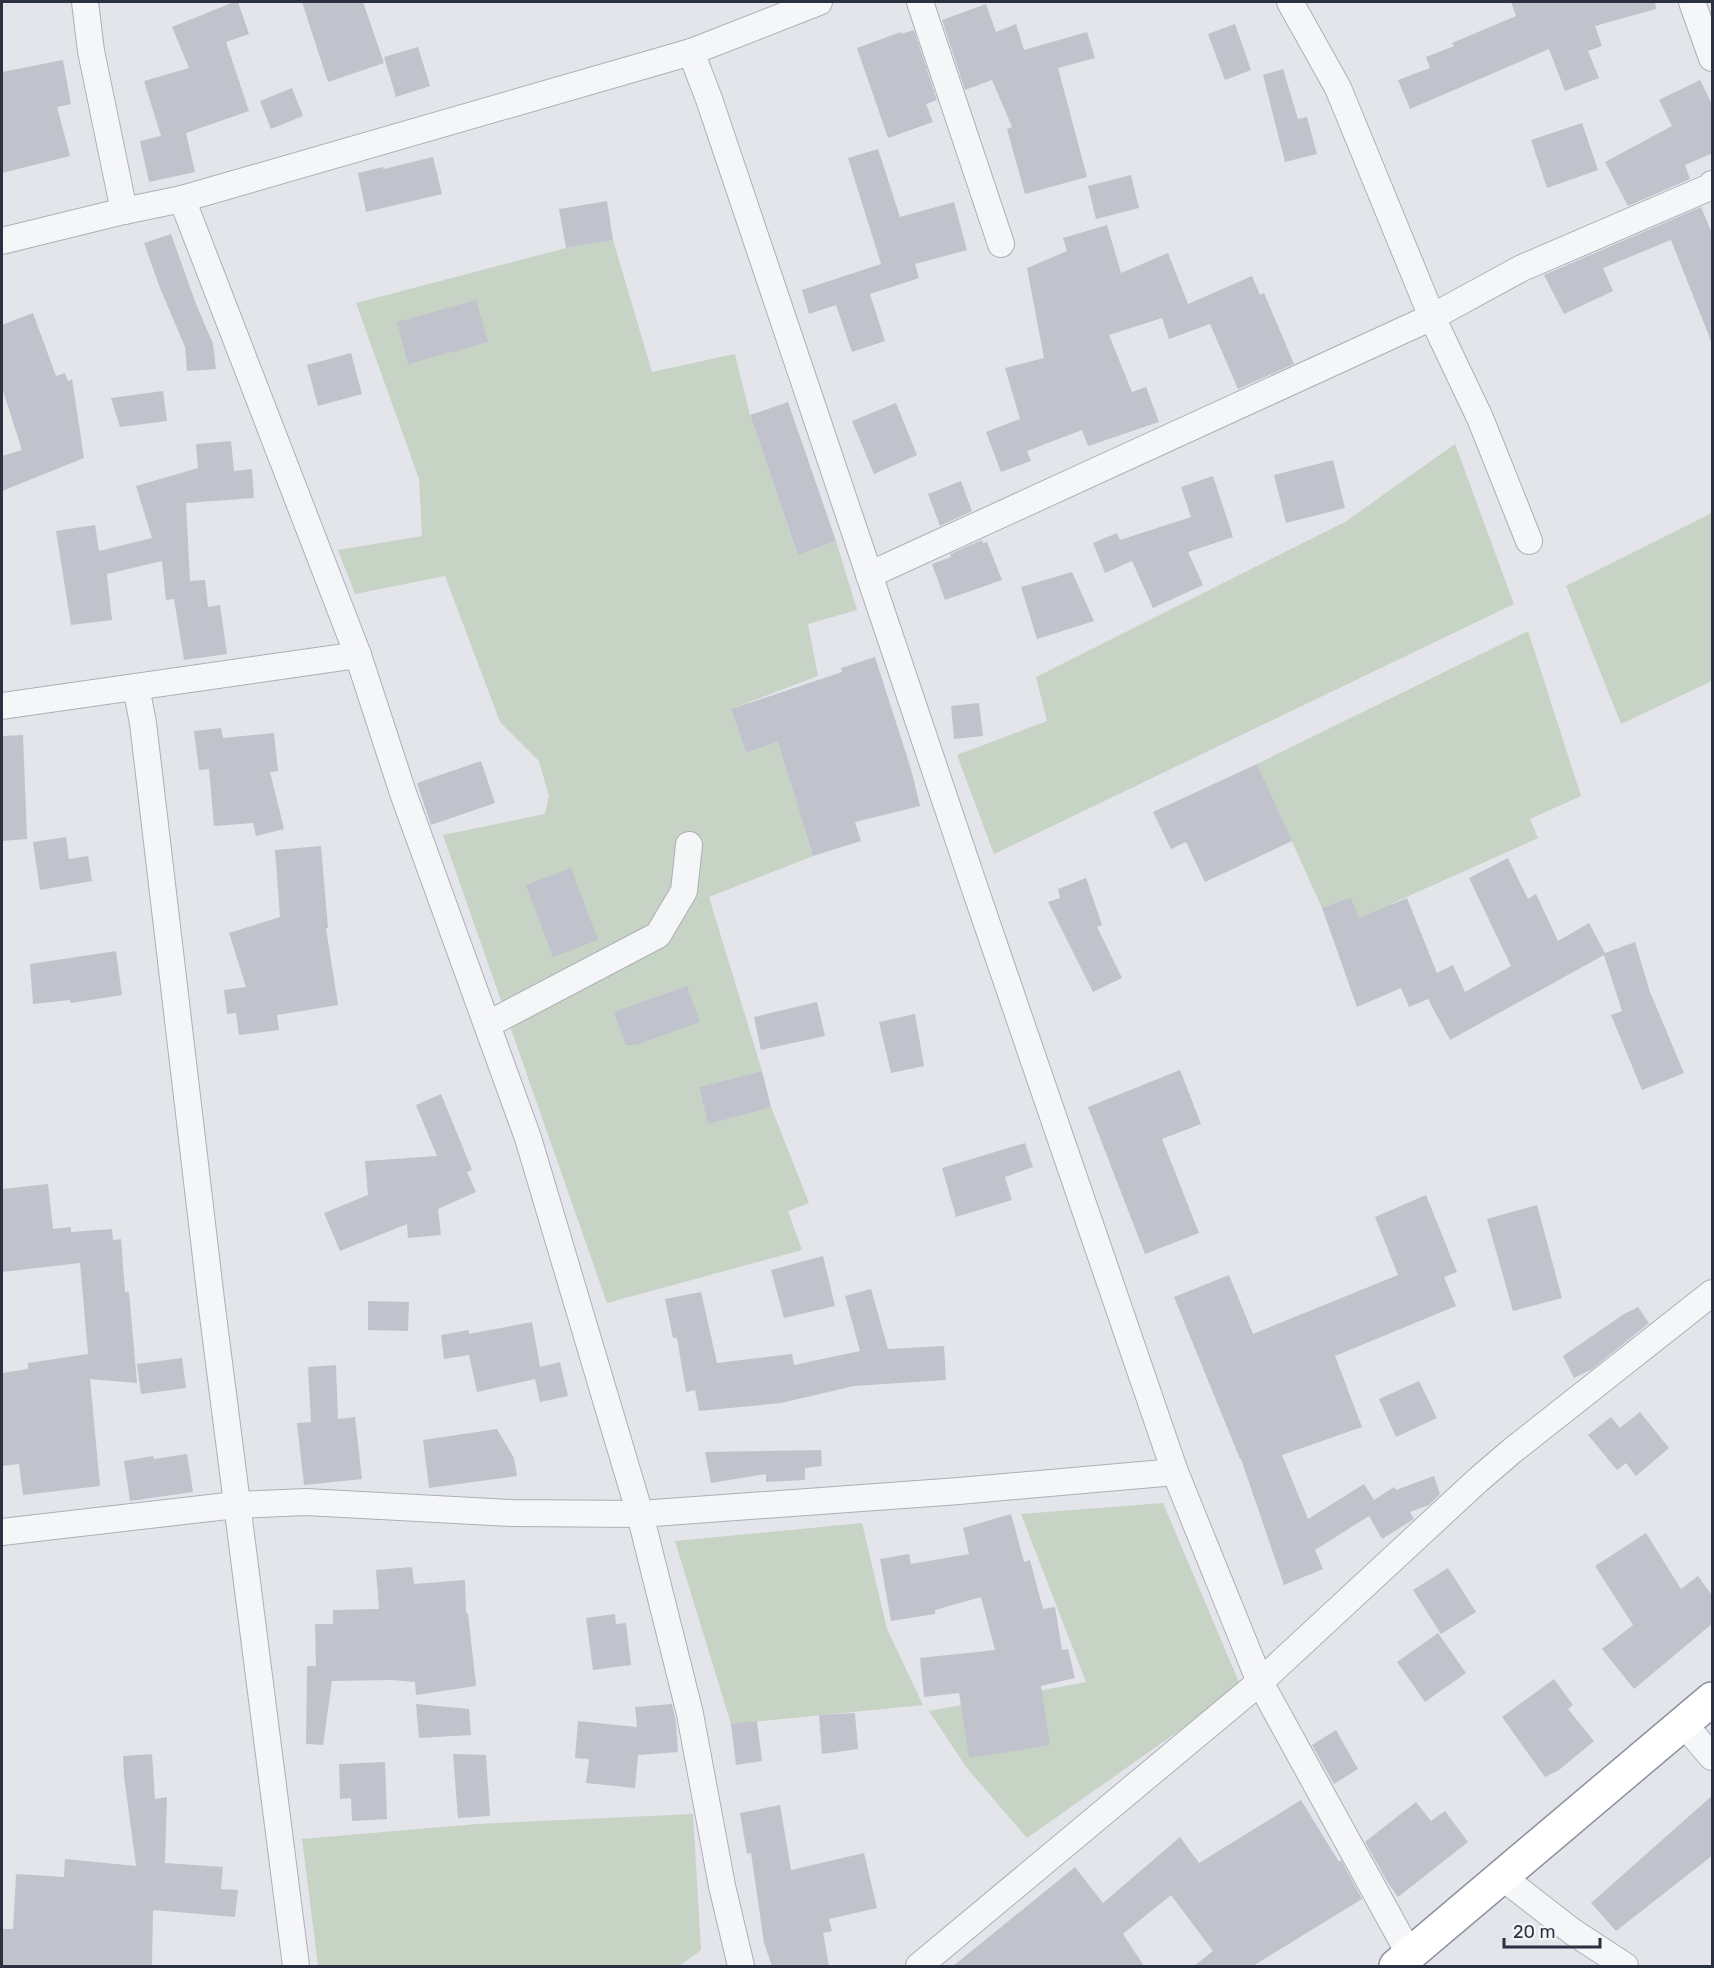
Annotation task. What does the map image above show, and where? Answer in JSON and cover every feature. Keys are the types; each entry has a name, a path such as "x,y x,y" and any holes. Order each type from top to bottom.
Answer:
{"highway":[{"path":"1403,1961 1713,1699"}],"street":[{"path":"85,2 91,51 124,211"},
{"path":"2,241 182,199 691,52 819,2"},
{"path":"920,2 1001,244"},
{"path":"1290,2 1338,88 1432,317 1480,418 1529,541"},
{"path":"1692,2 1713,58"},
{"path":"691,52 709,99 1175,1472 1260,1683 1403,1961"},
{"path":"869,575 1432,317 1522,268 1710,187 1713,183"},
{"path":"182,199 358,655 403,793 528,1138 640,1514 690,1714 722,1886 741,1966"},
{"path":"2,706 358,655"},
{"path":"136,687 143,723 236,1505 296,1966"},
{"path":"487,1023 658,935 684,891 689,845"},
{"path":"919,1966 1260,1683 1513,1450 1713,1293"},
{"path":"2,1532 236,1505 306,1502 511,1513 640,1514 959,1491 1175,1472"},
{"path":"1683,1723 1713,1757"},
{"path":"1502,1877 1573,1932 1625,1966"}],"green space":[{"path":"613,240 652,372 735,354 750,415 798,555 836,541 857,610 808,624 818,676 731,709 746,753 820,728 837,765 790,781 813,856 709,897 762,1071 699,1087 708,1123 771,1107 809,1203 788,1211 802,1250 607,1303 443,835 545,814 549,796 539,761 500,722 445,576 355,594 338,550 422,536 419,479 356,303 566,248"},
{"path":"1455,444 1514,604 994,854 957,755 1047,721 1036,677 1345,522"},
{"path":"1712,513 1712,681 1621,724 1566,586"},
{"path":"1528,631 1581,796 1530,819 1538,838 1393,903 1361,924 1351,897 1322,908 1257,764"},
{"path":"1163,1503 1241,1687 1027,1838 966,1767 929,1711 1086,1682 1021,1514"},
{"path":"862,1523 887,1629 923,1705 731,1724 675,1541"},
{"path":"693,1814 701,1950 679,1966 318,1966 302,1839 477,1824"}],"building":[{"path":"238,2 249,34 226,42 249,111 186,133 195,172 149,182 140,141 161,136 144,81 189,68 172,27"},
{"path":"302,2 363,2 384,63 328,82"},
{"path":"1511,2 1655,2 1656,9 1595,26 1602,46 1588,51 1599,78 1565,91 1549,49 1410,109 1398,80 1430,68 1426,57 1454,46 1452,43 1516,16"},
{"path":"986,4 996,32 1016,24 1024,50 1087,32 1095,58 1058,68 1087,177 1025,194 1007,129 1012,127 992,80 965,90 942,20"},
{"path":"1235,24 1251,70 1225,80 1208,34"},
{"path":"914,30 937,100 926,104 933,122 888,138 857,48 901,32 901,34"},
{"path":"418,47 430,86 396,97 384,57"},
{"path":"63,60 71,104 57,107 70,156 2,173 2,72"},
{"path":"1283,69 1298,119 1307,117 1317,154 1285,162 1263,75"},
{"path":"1700,80 1713,106 1713,153 1685,165 1690,179 1628,206 1605,162 1672,126 1659,100"},
{"path":"292,88 303,116 271,129 260,101"},
{"path":"1582,123 1598,170 1547,188 1531,140"},
{"path":"878,149 900,217 954,202 967,250 915,264 919,278 870,294 885,341 852,352 836,305 809,314 802,290 881,264 848,158"},
{"path":"433,157 442,194 366,212 358,173"},
{"path":"1131,175 1139,208 1096,219 1088,186"},
{"path":"607,201 613,240 566,248 559,209"},
{"path":"1701,207 1713,236 1713,340 1711,341 1671,240 1603,268 1613,291 1564,314 1544,275"},
{"path":"1107,225 1121,273 1168,253 1188,304 1252,276 1260,295 1264,293 1294,364 1238,389 1210,324 1169,339 1162,318 1109,335 1132,392 1146,387 1159,422 1088,446 1082,430 1027,451 1031,461 1001,472 986,432 1020,419 1005,368 1044,358 1027,268 1067,251 1063,238"},
{"path":"171,234 213,344 216,369 187,371 185,347 144,243"},
{"path":"476,300 488,342 408,364 397,322"},
{"path":"33,313 56,376 65,373 68,381 72,379 84,458 2,491 2,456 22,450 2,388 2,325"},
{"path":"351,353 362,394 318,406 307,365"},
{"path":"163,391 167,421 120,427 111,398"},
{"path":"788,402 836,541 798,555 750,415"},
{"path":"896,403 917,455 874,474 852,421"},
{"path":"231,441 234,471 252,469 254,498 186,503 190,581 205,580 208,607 220,605 227,654 184,660 174,599 166,600 162,561 107,574 112,620 71,625 56,531 95,525 99,551 152,538 136,486 198,468 196,444"},
{"path":"1333,460 1345,508 1286,523 1274,475"},
{"path":"1213,476 1233,537 1188,552 1203,585 1153,608 1132,561 1105,573 1093,543 1117,533 1120,540 1191,517 1181,487"},
{"path":"961,481 972,511 940,526 928,494"},
{"path":"982,540 983,543 987,542 1002,580 945,600 932,564 951,557 950,554"},
{"path":"1072,572 1094,621 1037,639 1021,587"},
{"path":"875,657 911,769 920,806 855,822 861,841 813,856 778,742 746,753 731,709 842,672 841,668"},
{"path":"979,703 983,736 954,739 951,706"},
{"path":"221,728 223,738 274,733 278,771 270,772 284,829 256,836 253,823 214,826 209,769 199,770 194,731"},
{"path":"23,735 27,839 2,841 2,736"},
{"path":"481,761 495,803 431,825 417,783"},
{"path":"1257,764 1292,841 1205,882 1186,842 1171,849 1153,812"},
{"path":"66,837 69,859 88,856 92,881 40,890 33,842"},
{"path":"321,846 328,928 326,928 338,1005 277,1015 279,1030 239,1035 236,1013 227,1014 224,990 246,987 229,933 280,917 275,850"},
{"path":"1508,858 1528,899 1536,894 1558,941 1589,923 1605,953 1635,942 1650,992 1684,1073 1642,1090 1611,1015 1622,1011 1604,955 1450,1040 1428,999 1409,1007 1401,988 1357,1007 1322,908 1351,897 1359,918 1407,898 1437,973 1453,965 1465,992 1511,966 1469,878"},
{"path":"571,868 598,940 553,957 526,885"},
{"path":"1086,878 1102,925 1097,927 1122,978 1093,992 1048,902 1060,898 1058,889"},
{"path":"116,951 122,995 71,1003 70,1000 33,1004 30,964"},
{"path":"687,986 700,1022 636,1045 626,1045 614,1012"},
{"path":"817,1002 825,1036 761,1050 754,1017"},
{"path":"915,1014 924,1066 891,1073 879,1022"},
{"path":"1180,1070 1201,1124 1162,1139 1199,1233 1145,1254 1088,1107"},
{"path":"762,1071 771,1107 708,1124 699,1087"},
{"path":"441,1094 472,1170 467,1172 476,1192 438,1209 441,1235 408,1238 407,1224 340,1251 324,1213 368,1195 365,1161 437,1156 416,1105"},
{"path":"1025,1143 1033,1167 1005,1177 1012,1200 956,1217 942,1168"},
{"path":"48,1184 53,1229 71,1227 71,1232 112,1229 113,1240 121,1239 125,1292 129,1292 137,1383 90,1379 100,1486 23,1495 19,1464 2,1466 2,1373 28,1369 28,1363 88,1354 80,1263 2,1272 2,1189"},
{"path":"1426,1195 1457,1272 1444,1277 1456,1306 1335,1356 1362,1427 1282,1455 1308,1519 1364,1484 1374,1500 1394,1487 1396,1490 1434,1476 1440,1494 1429,1505 1410,1512 1414,1519 1382,1539 1369,1516 1315,1550 1323,1569 1284,1585 1241,1459 1174,1297 1229,1275 1253,1334 1398,1275 1375,1217"},
{"path":"1537,1205 1562,1298 1513,1311 1487,1219"},
{"path":"823,1256 835,1306 784,1318 771,1270"},
{"path":"871,1289 888,1349 944,1346 946,1380 854,1386 781,1403 699,1411 695,1390 686,1392 677,1338 673,1338 665,1299 701,1292 717,1363 792,1354 794,1365 860,1351 845,1296"},
{"path":"368,1301 409,1302 408,1331 368,1330"},
{"path":"1638,1307 1649,1323 1592,1369 1574,1378 1563,1356"},
{"path":"532,1322 540,1367 560,1362 568,1396 540,1402 535,1379 477,1392 469,1355 444,1359 441,1335 469,1330 469,1334"},
{"path":"182,1358 186,1388 141,1394 137,1364"},
{"path":"336,1365 338,1419 355,1417 362,1479 304,1485 297,1423 311,1422 308,1367"},
{"path":"1419,1381 1437,1418 1396,1437 1379,1399"},
{"path":"1640,1412 1669,1448 1636,1476 1626,1463 1617,1470 1588,1435 1611,1417 1620,1428"},
{"path":"497,1429 514,1458 517,1476 429,1488 423,1440"},
{"path":"821,1450 822,1466 805,1468 805,1480 766,1482 766,1474 711,1483 705,1452"},
{"path":"187,1454 193,1492 130,1501 124,1461"},
{"path":"1011,1514 1024,1562 1030,1560 1043,1609 1055,1607 1062,1650 1068,1649 1075,1678 1041,1686 1050,1745 969,1758 959,1693 924,1697 920,1658 995,1650 981,1597 935,1610 935,1614 891,1621 880,1559 909,1554 911,1564 969,1554 963,1528"},
{"path":"1646,1533 1681,1589 1698,1576 1713,1597 1713,1623 1634,1689 1602,1649 1633,1625 1595,1566"},
{"path":"412,1567 414,1584 465,1580 466,1613 468,1613 476,1686 416,1695 415,1682 332,1681 323,1745 306,1744 307,1666 316,1666 315,1624 333,1624 333,1610 379,1609 376,1570"},
{"path":"1448,1568 1476,1612 1441,1634 1413,1590"},
{"path":"615,1614 616,1624 626,1623 631,1665 593,1670 586,1618"},
{"path":"1438,1633 1466,1673 1425,1702 1397,1662"},
{"path":"1554,1679 1573,1705 1568,1709 1594,1741 1559,1770 1545,1777 1502,1717"},
{"path":"416,1704 469,1709 471,1735 419,1738"},
{"path":"672,1704 678,1752 638,1755 635,1788 586,1783 589,1759 575,1758 578,1721 637,1727 635,1707"},
{"path":"855,1713 858,1749 822,1754 819,1715"},
{"path":"757,1721 762,1761 736,1765 731,1724"},
{"path":"1336,1730 1358,1769 1334,1784 1312,1745"},
{"path":"152,1754 155,1799 167,1797 165,1863 223,1867 221,1889 238,1890 235,1917 153,1910 152,1966 2,1966 2,1929 13,1929 16,1874 64,1877 65,1859 136,1866 123,1756"},
{"path":"453,1754 486,1755 490,1816 458,1818"},
{"path":"385,1762 387,1819 352,1821 351,1798 340,1799 339,1764"},
{"path":"1713,1795 1713,1855 1616,1931 1591,1903"},
{"path":"1301,1800 1339,1862 1341,1860 1362,1899 1253,1966 1194,1966 1213,1951 1171,1895 1123,1934 1144,1966 953,1966 1075,1867 1103,1903 1180,1837 1199,1863"},
{"path":"1416,1802 1431,1821 1445,1811 1468,1842 1398,1897 1365,1842"},
{"path":"780,1805 791,1870 864,1853 877,1908 829,1919 832,1931 823,1933 829,1966 772,1966 764,1943 751,1853 747,1854 740,1813"}]}
